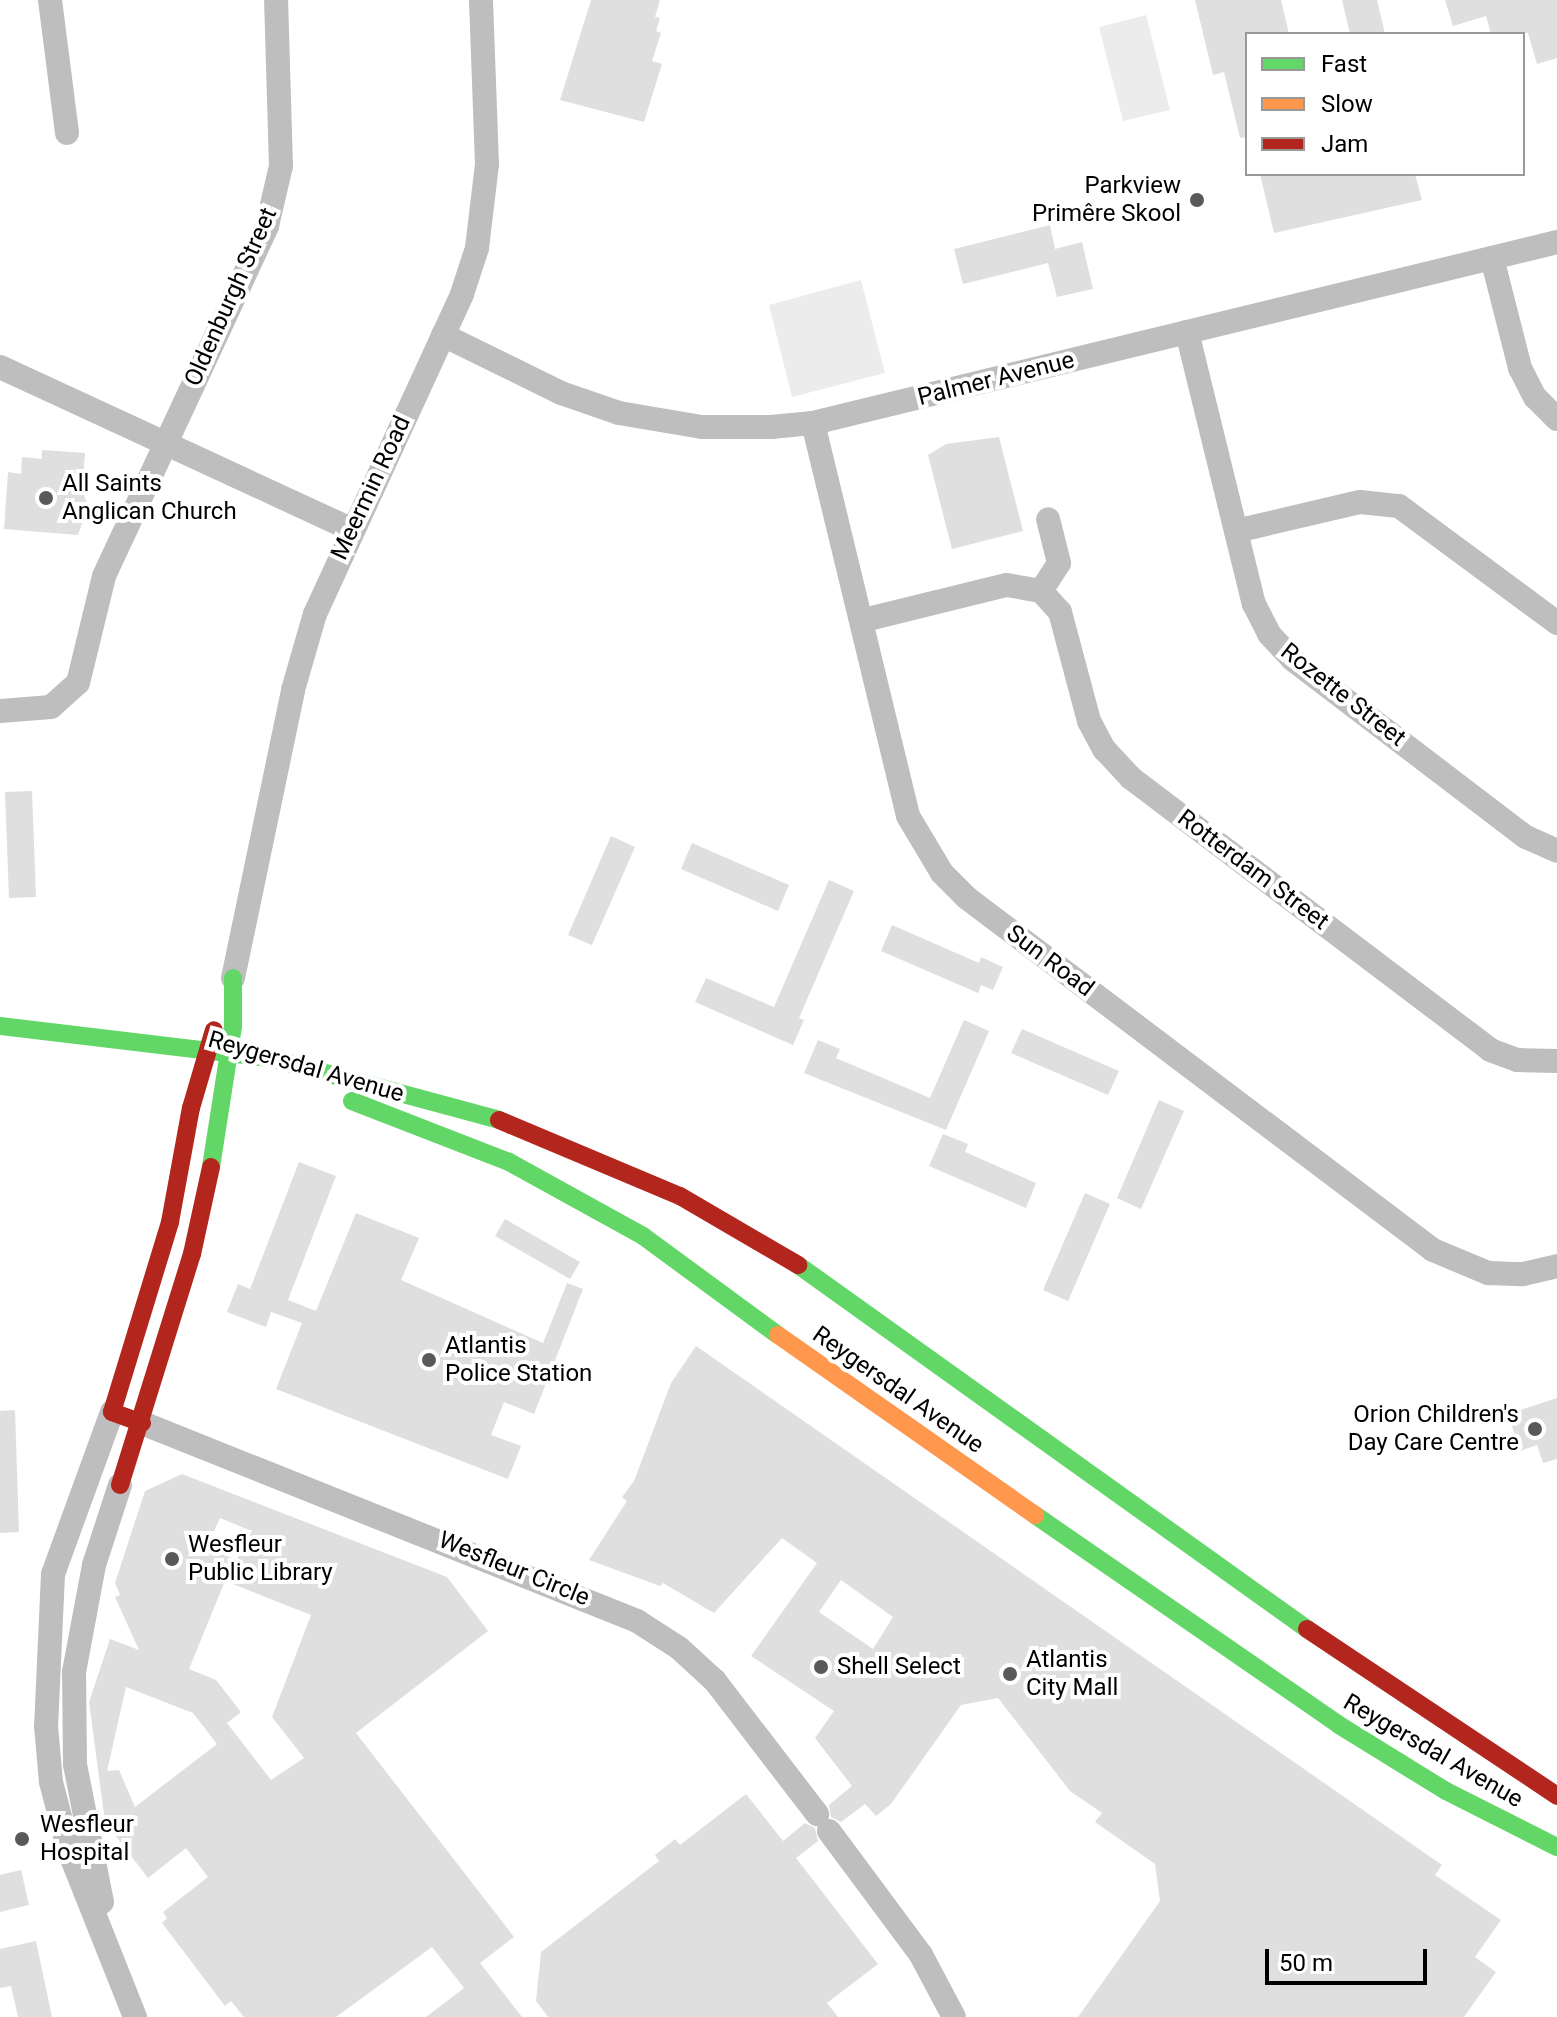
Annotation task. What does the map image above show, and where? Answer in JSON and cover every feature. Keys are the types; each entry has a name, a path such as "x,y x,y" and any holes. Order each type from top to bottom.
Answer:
{"main road":[{"name":"Meermin Road","path":"205,1060 233,978"},
{"name":"Meermin Road","path":"232,1067 233,978"},
{"name":"Reygersdal Avenue","path":"0,1026 176,1048 232,1067 270,1058 493,1118 627,1171 755,1236 1374,1676 1557,1796"},
{"path":"112,1412 170,1222 205,1060"},
{"path":"120,1485 142,1423 192,1254 232,1067"},
{"name":"Reygersdal Avenue","path":"305,1089 438,1132 610,1216 1339,1725 1446,1791 1557,1847"},
{"name":"Wesfleur Circle","path":"112,1412 142,1423"}],"street":[{"path":"50,0 67,133"},
{"name":"Oldenburgh Street","path":"0,711 51,707 73,691 104,576 275,201 281,166 276,0"},
{"name":"Meermin Road","path":"233,978 303,652 352,530 470,272 486,194 481,0"},
{"name":"Palmer Avenue","path":"443,335 561,393 619,413 702,427 813,423 1557,242"},
{"path":"1492,258 1520,368 1535,397 1557,419"},
{"name":"Rozette Street","path":"1187,332 1254,604 1280,648 1526,837 1557,851"},
{"path":"0,367 352,530"},
{"name":"Sun Road","path":"813,423 864,620 908,816 931,859 954,886 1446,1258 1506,1275 1557,1266"},
{"path":"1236,531 1360,502 1399,506 1557,623"},
{"path":"864,620 1007,585 1041,591 1059,563 1048,519"},
{"name":"Rotterdam Street","path":"1041,591 1060,612 1089,721 1124,771 1490,1050 1517,1060 1557,1061"},
{"path":"112,1412 53,1574 46,1726 51,1782 69,1851 109,1945 135,2017"},
{"name":"Wesfleur Circle","path":"142,1423 637,1621 679,1648 715,1681 823,1823 921,1955 954,2017"},
{"path":"109,1945 75,1764 73,1712 83,1613 120,1485"}],"shaded area":[{"path":"1146,15 1170,110 1123,121 1099,27"},
{"path":"861,280 885,373 792,397 769,305"}],"building":[{"path":"591,0 660,0 655,17 660,18 656,31 661,33 652,61 662,64 644,122 560,100"},
{"path":"1195,0 1281,0 1289,32 1245,32 1245,137 1240,138 1224,72 1213,75"},
{"path":"1342,0 1377,0 1385,32 1350,32"},
{"path":"1445,0 1557,0 1557,58 1537,64 1528,33 1490,32 1486,16 1453,26"},
{"path":"1260,176 1416,176 1422,200 1274,233"},
{"path":"1050,225 1055,249 1082,242 1093,289 1057,297 1048,263 963,284 954,249"},
{"path":"999,437 1023,531 952,549 928,455 946,444"},
{"name":"All Saints Anglican Church","path":"42,450 85,453 82,490 88,506 78,535 4,529 8,472 21,474 22,457 42,459"},
{"path":"32,791 36,897 9,898 5,792"},
{"path":"611,836 635,847 592,945 568,935"},
{"path":"692,843 789,885 778,911 681,869"},
{"path":"829,880 854,891 799,1018 804,1020 793,1045 695,1002 706,978 774,1007"},
{"path":"892,925 979,963 981,957 1003,967 993,990 981,985 978,993 881,951"},
{"path":"964,1020 989,1031 946,1130 804,1073 818,1040 840,1049 836,1058 930,1098"},
{"path":"1022,1029 1119,1071 1108,1095 1011,1053"},
{"path":"1159,1100 1184,1111 1141,1209 1117,1198"},
{"path":"943,1134 968,1144 965,1152 1036,1183 1026,1208 929,1166"},
{"path":"299,1162 336,1176 288,1300 316,1311 356,1213 419,1238 401,1280 543,1343 567,1283 583,1289 534,1414 504,1402 491,1435 521,1446 508,1479 276,1389 302,1323 271,1312 266,1327 227,1312 238,1284 250,1289"},
{"path":"1085,1193 1110,1204 1068,1301 1043,1290"},
{"path":"505,1219 580,1262 570,1279 495,1236"},
{"name":"Atlantis City Mall","path":"696,1346 1442,1865 1435,1875 1501,1920 1475,1957 1496,1972 1464,2017 1078,2017 1160,1901 1155,1864 1095,1822 1102,1813 1070,1791 998,1698 961,1705 891,1804 876,1816 865,1804 841,1822 831,1817 829,1805 852,1786 815,1738 834,1711 751,1656 817,1563 782,1538 714,1613 663,1583 660,1586 589,1560 627,1501 622,1497 634,1481 671,1383","holes":["841,1580 893,1617 873,1649 819,1612"]},
{"name":"Orion Children's Day Care Centre","path":"1557,1398 1557,1459 1543,1463 1537,1445 1520,1451 1508,1414"},
{"path":"15,1410 19,1532 0,1533 0,1411"},
{"path":"182,1474 447,1577 488,1631 356,1733 514,1937 480,1963 522,2017 426,2017 464,1988 432,1947 336,2017 244,2017 231,2001 225,2006 162,1923 167,1918 163,1912 208,1877 186,1848 148,1878 105,1822 89,1702 110,1639 139,1650 115,1597 120,1595 115,1583 145,1491","holes":["220,1518 249,1530 237,1560 206,1548","225,1581 311,1615 272,1717 304,1758 271,1780 227,1723 241,1712 216,1680 189,1669","126,1687 193,1713 217,1744 135,1807 119,1770 107,1771"]},
{"path":"746,1794 783,1841 805,1823 815,1828 818,1841 796,1858 878,1964 827,2003 838,2017 548,2017 536,2001 541,1952 659,1861 655,1855 675,1839 680,1845"},
{"path":"21,1870 29,1905 0,1912 0,1875"},
{"path":"36,1941 52,2017 18,2017 11,1986 0,1988 0,1949"}],"traffic: fast":[{"path":"211,1167 233,1027 233,978"},
{"path":"0,1026 270,1058 499,1120"},
{"path":"352,1101 509,1162 643,1236 778,1335"},
{"path":"798,1265 1307,1629"},
{"path":"1035,1515 1339,1725 1446,1791 1557,1847"}],"traffic: slow":[{"path":"778,1335 1035,1515"}],"traffic: jam":[{"path":"142,1423 112,1412 170,1222 191,1108 214,1030"},
{"path":"499,1120 680,1196 798,1265"},
{"path":"120,1485 192,1254 211,1167"},
{"path":"1307,1629 1557,1796"}],"place":[{"name":"Parkview Primêre Skool","path":"1197,200"},
{"name":"All Saints Anglican Church","path":"46,498"},
{"name":"Atlantis Police Station","path":"429,1360"},
{"name":"Orion Children's Day Care Centre","path":"1535,1429"},
{"name":"Wesfleur Public Library","path":"172,1559"},
{"name":"Shell Select","path":"821,1667"},
{"name":"Atlantis City Mall","path":"1010,1674"},
{"name":"Wesfleur Hospital","path":"22,1839"}]}
